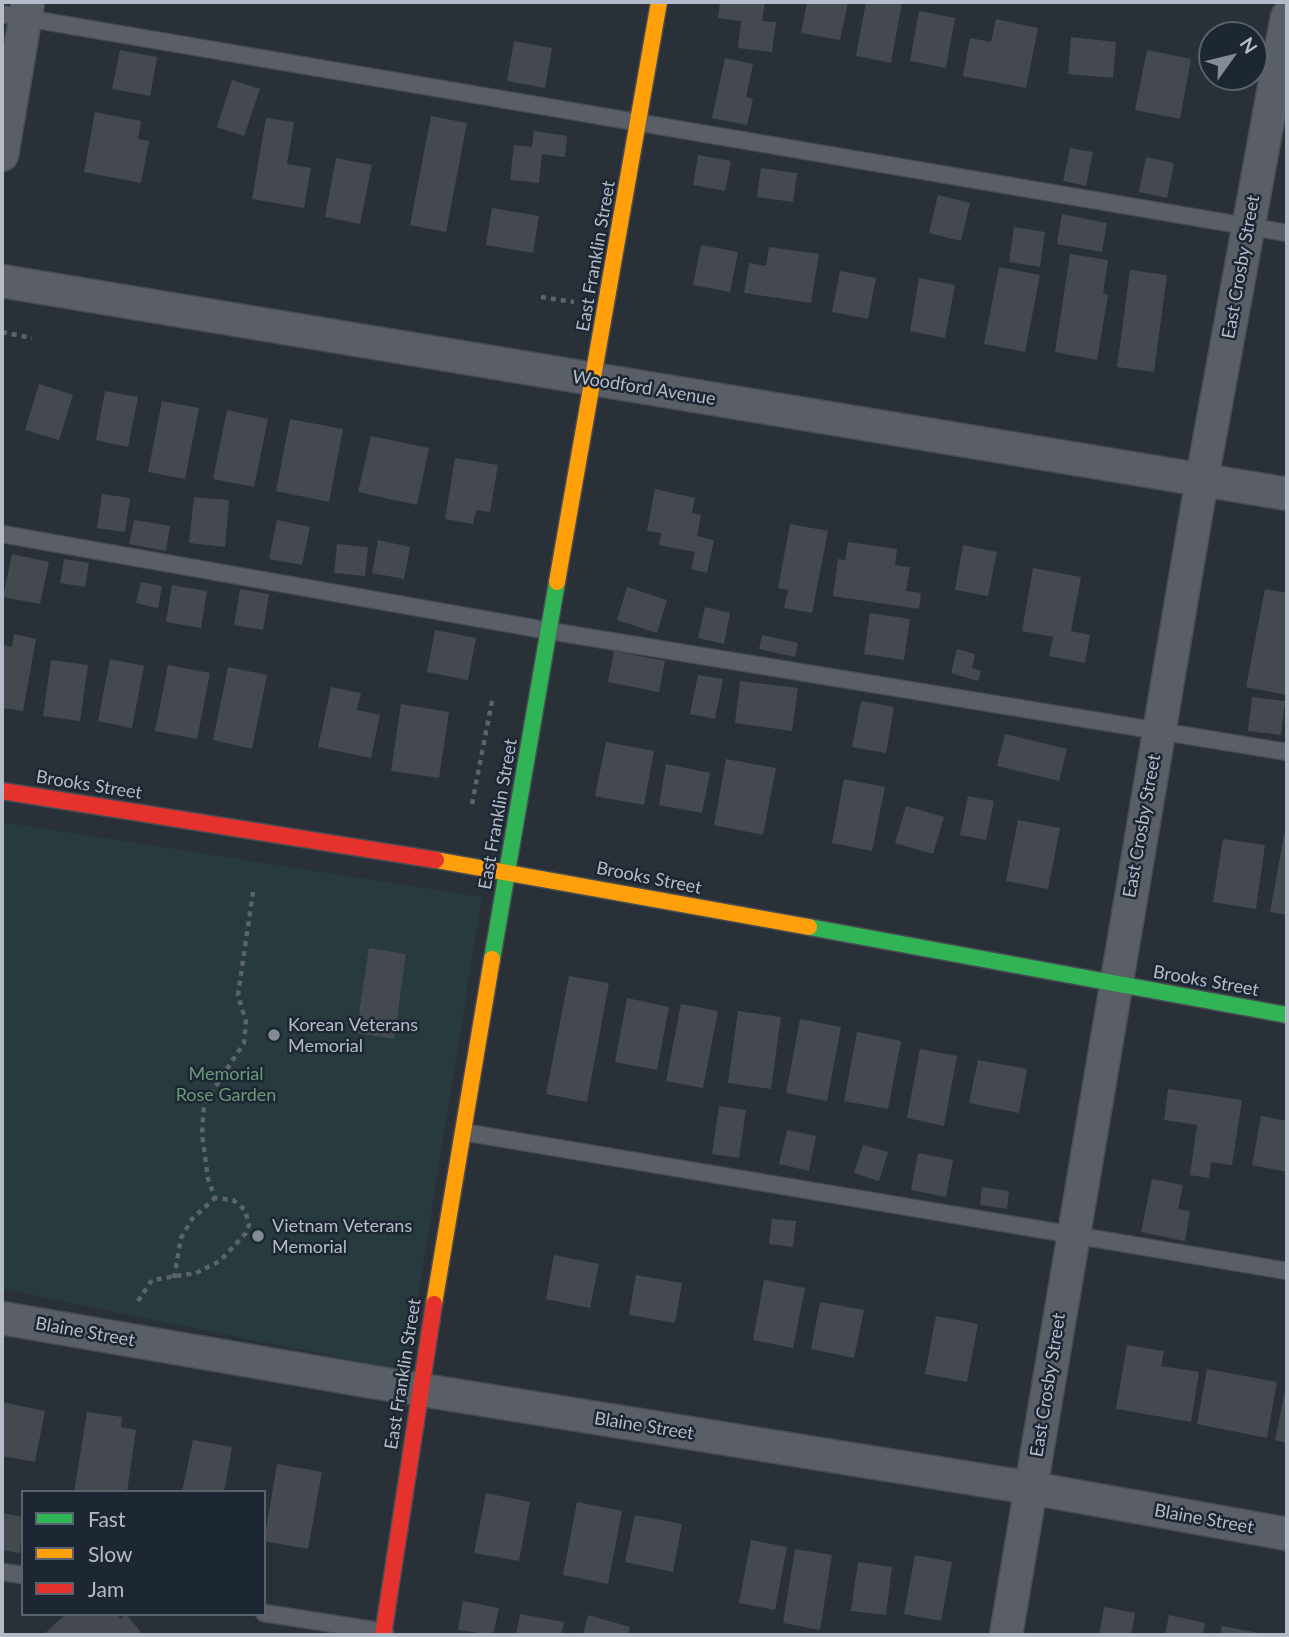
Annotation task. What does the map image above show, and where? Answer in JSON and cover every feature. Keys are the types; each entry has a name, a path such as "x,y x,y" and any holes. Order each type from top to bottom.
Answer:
{"main road":[{"name":"East Franklin Street","path":"383,1634 420,1390 507,871 659,2"},
{"name":"Brooks Street","path":"2,791 507,871 1115,985 1287,1014"}],"street":[{"path":"2,156 18,11"},
{"name":"East Crosby Street","path":"1006,1635 1202,479 1287,17"},
{"name":"Woodford Avenue","path":"2,281 1287,494"},
{"name":"Blaine Street","path":"2,1318 420,1390 1031,1488 1287,1534"}],"lane":[{"path":"18,11 1287,233"},
{"path":"2,534 550,631 1287,752"},
{"path":"463,1132 1287,1271"},
{"path":"2,1572 21,1575"},
{"path":"266,1613 401,1635"}],"path":[{"path":"541,297 575,302"},
{"path":"2,332 32,338"},
{"path":"472,804 492,701"},
{"path":"215,1198 208,1179 202,1134 204,1104 244,1043 246,1022 238,995 253,892"},
{"path":"138,1301 152,1280 174,1278 197,1273 220,1262 246,1233 249,1225 245,1210 233,1200 215,1198 192,1219 181,1238 174,1278"}],"green space":[{"name":"Memorial Rose Garden","path":"2,822 482,897 406,1371 2,1289"}],"building":[{"path":"720,2 765,2 762,21 776,22 772,52 738,48 741,21 718,18"},
{"path":"807,2 848,2 840,40 801,33"},
{"path":"866,2 902,2 891,63 856,56"},
{"path":"919,11 955,18 946,68 910,61"},
{"path":"996,19 1038,28 1026,88 963,76 970,38 991,42"},
{"path":"1071,37 1116,42 1113,78 1068,74"},
{"path":"514,41 552,48 545,88 507,81"},
{"path":"120,50 157,57 150,96 112,89"},
{"path":"1147,50 1191,59 1180,119 1135,110"},
{"path":"725,58 753,64 746,97 753,99 747,125 712,118"},
{"path":"232,80 260,89 244,136 217,127"},
{"path":"95,112 141,121 138,139 149,141 141,183 84,172"},
{"path":"431,116 467,123 446,232 410,225"},
{"path":"266,118 294,122 287,164 311,168 304,208 252,199"},
{"path":"534,131 567,136 565,157 542,154 539,183 510,180 514,145 532,147"},
{"path":"1070,148 1093,152 1086,186 1063,181"},
{"path":"698,155 731,161 725,191 693,185"},
{"path":"1146,157 1174,163 1167,198 1139,192"},
{"path":"336,158 372,165 360,224 325,217"},
{"path":"761,168 797,173 793,202 757,197"},
{"path":"938,195 970,203 961,241 929,233"},
{"path":"492,208 539,216 533,253 486,245"},
{"path":"1062,214 1107,223 1102,252 1057,244"},
{"path":"1014,227 1045,232 1040,267 1009,262"},
{"path":"701,245 738,252 730,292 693,285"},
{"path":"769,247 819,254 811,303 744,293 749,263 766,266"},
{"path":"1070,254 1108,260 1103,293 1108,295 1097,360 1055,352"},
{"path":"999,267 1040,275 1025,352 984,344"},
{"path":"1130,270 1167,275 1154,372 1117,367"},
{"path":"840,271 876,278 868,319 832,312"},
{"path":"919,278 955,285 945,338 910,331"},
{"path":"39,384 73,395 59,440 25,430"},
{"path":"105,391 138,397 128,447 96,440"},
{"path":"162,401 199,408 185,479 148,472"},
{"path":"227,410 268,419 254,487 213,479"},
{"path":"290,419 343,429 329,502 276,491"},
{"path":"371,436 429,448 417,505 358,492"},
{"path":"455,458 498,465 490,512 476,510 473,524 445,519"},
{"path":"655,489 695,498 692,513 701,515 697,536 714,540 707,573 691,569 695,552 659,545 661,533 647,531"},
{"path":"102,494 130,498 125,532 97,528"},
{"path":"194,497 229,500 225,547 189,543"},
{"path":"134,520 170,526 166,551 129,544"},
{"path":"277,520 310,527 302,565 269,559"},
{"path":"790,524 828,531 812,613 784,608 788,590 778,588"},
{"path":"378,540 410,547 404,579 372,573"},
{"path":"848,542 897,549 895,565 910,567 906,591 921,593 919,609 833,596 838,559 845,560"},
{"path":"337,544 368,547 365,576 334,573"},
{"path":"963,545 997,552 988,596 955,590"},
{"path":"12,554 49,562 40,604 3,597"},
{"path":"64,559 89,563 85,587 60,583"},
{"path":"1033,568 1081,577 1071,631 1090,635 1085,663 1049,656 1053,637 1022,631"},
{"path":"141,582 162,586 158,608 136,603"},
{"path":"172,585 207,591 201,628 166,622"},
{"path":"627,587 667,600 657,633 617,620"},
{"path":"240,589 269,594 263,630 234,625"},
{"path":"1265,589 1287,593 1287,695 1246,687"},
{"path":"705,607 730,613 724,644 698,638"},
{"path":"870,613 910,619 904,660 864,654"},
{"path":"435,630 476,638 468,680 427,672"},
{"path":"14,634 36,639 23,711 2,708 2,645 12,647"},
{"path":"762,635 798,643 795,657 759,649"},
{"path":"957,649 975,654 972,668 981,671 978,681 951,673"},
{"path":"614,651 665,661 659,692 608,682"},
{"path":"110,659 144,666 132,728 98,721"},
{"path":"51,660 88,665 80,721 43,716"},
{"path":"168,665 210,673 197,739 155,731"},
{"path":"228,667 267,675 252,749 213,740"},
{"path":"698,675 723,679 715,719 690,714"},
{"path":"740,681 798,688 792,731 735,723"},
{"path":"331,687 361,693 357,710 380,715 371,758 318,747"},
{"path":"1252,697 1285,701 1281,735 1248,731"},
{"path":"861,701 894,707 886,753 852,747"},
{"path":"401,704 449,712 439,778 391,771"},
{"path":"1005,734 1067,749 1059,781 997,766"},
{"path":"606,742 654,751 644,805 595,796"},
{"path":"726,759 776,768 763,835 714,825"},
{"path":"666,764 710,773 702,813 659,805"},
{"path":"844,779 885,787 872,851 832,843"},
{"path":"968,796 994,801 986,840 960,835"},
{"path":"906,806 944,817 933,854 895,843"},
{"path":"1018,820 1060,828 1048,889 1006,881"},
{"path":"1284,835 1287,835 1287,915 1270,912"},
{"path":"1223,839 1265,845 1256,909 1213,902"},
{"path":"369,948 406,954 394,1039 356,1033"},
{"path":"569,976 609,983 587,1102 546,1094"},
{"path":"627,998 669,1007 657,1070 615,1062"},
{"path":"681,1004 718,1011 703,1088 666,1081"},
{"path":"738,1011 781,1017 771,1089 728,1083"},
{"path":"800,1019 841,1027 827,1101 786,1093"},
{"path":"857,1032 901,1041 888,1109 844,1101"},
{"path":"920,1049 957,1056 944,1126 907,1118"},
{"path":"978,1060 1027,1069 1019,1113 969,1103"},
{"path":"1168,1089 1242,1100 1232,1165 1211,1162 1209,1178 1190,1175 1197,1125 1164,1120"},
{"path":"719,1106 746,1110 739,1158 712,1154"},
{"path":"1261,1116 1287,1121 1287,1172 1252,1165"},
{"path":"787,1130 816,1136 809,1171 779,1164"},
{"path":"863,1145 888,1152 879,1181 854,1173"},
{"path":"918,1153 953,1160 946,1197 911,1190"},
{"path":"1152,1179 1183,1185 1178,1209 1190,1211 1185,1241 1141,1232"},
{"path":"982,1187 1009,1191 1007,1209 980,1205"},
{"path":"772,1219 796,1221 793,1247 769,1244"},
{"path":"554,1255 599,1264 590,1308 546,1299"},
{"path":"636,1275 682,1283 675,1323 629,1315"},
{"path":"764,1280 805,1288 793,1348 753,1340"},
{"path":"820,1302 864,1310 854,1358 811,1349"},
{"path":"936,1316 978,1324 967,1382 925,1374"},
{"path":"1127,1345 1164,1351 1161,1366 1199,1372 1191,1422 1116,1409"},
{"path":"1207,1369 1277,1382 1267,1438 1197,1424"},
{"path":"1287,1386 1287,1443 1275,1440"},
{"path":"2,1402 45,1411 35,1462 2,1456"},
{"path":"87,1412 122,1417 121,1427 136,1430 127,1490 74,1490"},
{"path":"193,1440 232,1447 224,1490 182,1490"},
{"path":"277,1464 322,1472 308,1549 266,1541"},
{"path":"486,1493 530,1502 519,1561 474,1553"},
{"path":"577,1502 622,1511 608,1584 563,1575"},
{"path":"2,1513 21,1517 20,1553 2,1550"},
{"path":"635,1515 682,1524 673,1572 625,1562"},
{"path":"751,1540 787,1547 775,1610 739,1603"},
{"path":"795,1549 832,1555 820,1630 783,1623"},
{"path":"915,1555 952,1562 941,1621 904,1614"},
{"path":"858,1562 892,1567 886,1615 851,1611"},
{"path":"463,1601 499,1608 493,1635 458,1630"},
{"path":"1104,1607 1135,1613 1131,1635 1099,1635"},
{"path":"520,1614 564,1622 561,1635 516,1635"},
{"path":"588,1615 630,1627 628,1635 583,1635"},
{"path":"1169,1615 1205,1623 1203,1635 1165,1635"},
{"path":"64,1616 118,1616 120,1619 128,1616 143,1635 43,1635"},
{"path":"1222,1626 1264,1634 1264,1635 1220,1635"}],"traffic: fast":[{"path":"492,959 557,582"},
{"path":"809,927 1287,1015"}],"traffic: slow":[{"path":"557,582 659,2"},
{"path":"436,860 809,927"},
{"path":"434,1304 492,959"}],"traffic: jam":[{"path":"2,791 436,860"},
{"path":"383,1635 434,1304"}],"place":[{"name":"Korean Veterans Memorial","path":"274,1035"},
{"name":"Vietnam Veterans Memorial","path":"258,1236"}]}
